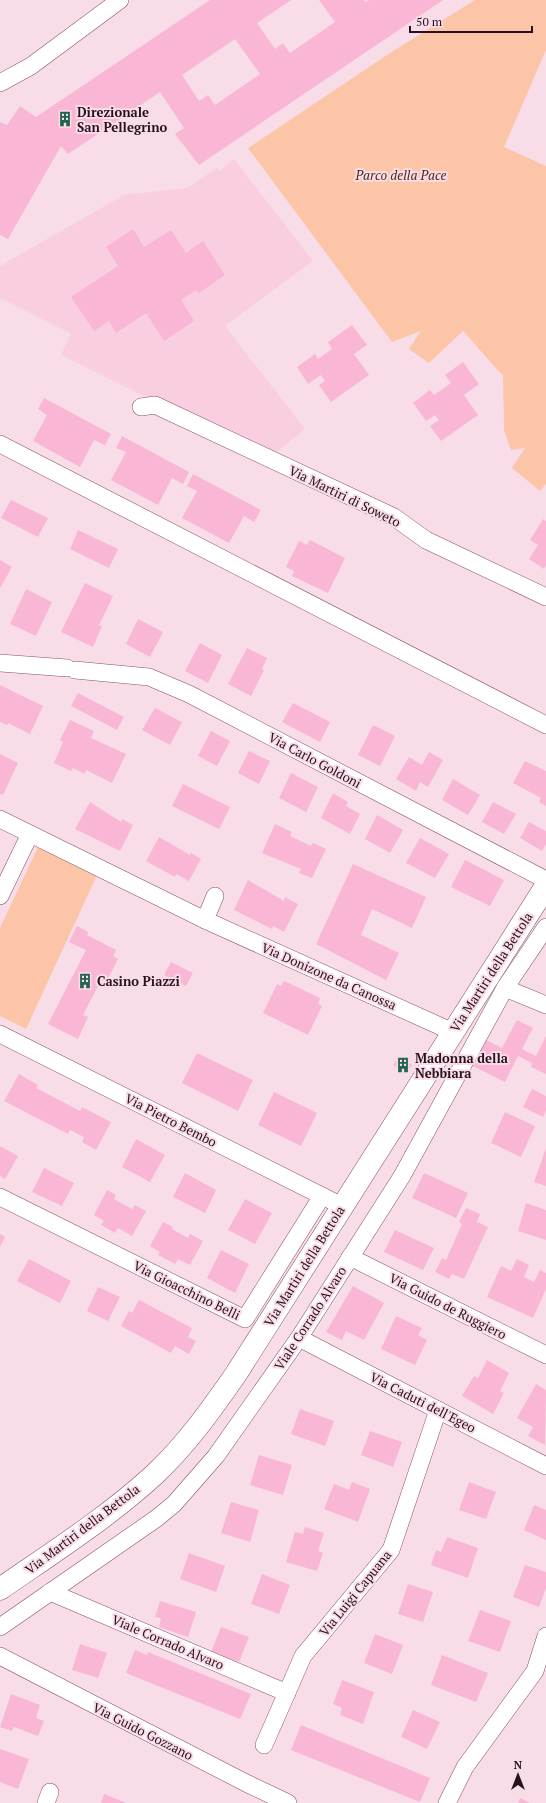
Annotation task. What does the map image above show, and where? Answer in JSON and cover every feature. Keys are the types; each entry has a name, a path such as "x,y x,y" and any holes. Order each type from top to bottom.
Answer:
{"main road":[{"name":"Via Martiri della Bettola","path":"0,1589 100,1519 154,1475 198,1426 236,1374 546,886"}],"street":[{"path":"0,82 32,66 120,0"},
{"name":"Via Martiri di Soweto","path":"141,407 155,405 380,510 394,517 426,540 546,597"},
{"path":"0,444 546,725"},
{"name":"Via Carlo Goldoni","path":"0,663 149,677 189,694 546,880"},
{"name":"Via Donizone da Canossa","path":"0,819 205,920 453,1032"},
{"path":"0,896 30,834"},
{"path":"205,920 215,896"},
{"name":"Viale Corrado Alvaro","path":"0,1627 157,1518 174,1504 216,1456 299,1338 402,1176 505,988 546,927"},
{"path":"505,988 546,1005"},
{"name":"Via Pietro Bembo","path":"0,1034 342,1206"},
{"name":"Via Gioacchino Belli","path":"0,1196 245,1319 322,1196"},
{"name":"Via Guido de Ruggiero","path":"350,1257 546,1356"},
{"name":"Via Caduti dell'Egeo","path":"299,1338 546,1466"},
{"name":"Via Luigi Capuana","path":"264,1745 303,1656 391,1550 438,1410"},
{"name":"Viale Corrado Alvaro","path":"50,1592 287,1693"},
{"path":"447,1803 465,1767 534,1671 546,1636"},
{"name":"Via Guido Gozzano","path":"0,1656 246,1784 288,1803"}],"shaded area":[{"path":"234,159 313,261 225,326 305,429 269,458 61,355 71,334 0,298 0,266 124,195 187,188 217,168 219,171"}],"green space":[{"name":"Parco della Pace","path":"475,0 546,0 546,50 504,147 546,166 546,484 540,491 512,468 525,448 511,450 504,430 503,376 463,331 429,363 409,349 421,331 392,342 248,148 390,53"},
{"path":"38,847 97,875 26,1029 0,1016 0,928"}],"building":[{"name":"Direzionale San Pellegrino","path":"210,0 291,0 257,23 275,49 283,43 290,53 335,22 319,0 364,0 366,2 369,0 443,0 199,165 175,134 184,128 160,92 68,154 61,146 8,239 0,235 0,122 7,125 20,106 36,117","holes":["235,39 260,74 215,105 208,95 199,101 182,75"]},
{"path":"133,229 144,247 171,230 186,253 203,241 225,275 199,293 196,290 181,300 194,321 164,341 146,313 116,333 109,321 94,331 71,297 118,266 106,247"},
{"path":"352,325 367,345 354,354 369,375 331,402 319,385 325,381 321,375 308,384 297,367 315,354 318,359 332,349 328,342"},
{"path":"463,362 479,384 464,395 478,415 441,441 430,426 439,420 435,415 426,421 413,403 430,390 434,395 451,383 445,375"},
{"path":"44,398 111,434 105,445 94,440 80,467 33,441 47,415 38,409"},
{"path":"122,436 189,472 183,484 172,478 158,505 111,480 126,452 116,448"},
{"path":"193,474 261,510 254,522 244,516 229,543 182,518 197,491 187,486"},
{"path":"11,500 48,518 38,537 1,518"},
{"path":"543,519 546,521 546,565 544,569 529,559 538,545 530,540"},
{"path":"78,530 118,549 109,568 70,549"},
{"path":"310,540 345,558 328,593 292,576 294,571 286,567 299,541 307,545"},
{"path":"0,560 12,567 0,588"},
{"path":"85,583 113,596 99,625 102,626 93,647 61,632"},
{"path":"26,589 52,602 36,636 10,624"},
{"path":"138,619 163,632 150,657 126,644"},
{"path":"200,643 222,655 208,683 185,671"},
{"path":"247,648 267,658 262,669 264,670 251,696 228,684"},
{"path":"0,685 43,706 30,734 8,723 7,725 0,722"},
{"path":"78,693 124,717 117,730 71,706"},
{"path":"293,703 330,722 320,742 282,722"},
{"path":"155,708 182,722 170,745 142,730"},
{"path":"70,720 94,731 91,738 126,754 112,783 86,770 85,774 73,768 71,771 54,763 63,742 60,740"},
{"path":"373,725 395,736 380,766 358,755"},
{"path":"211,731 230,741 217,766 198,756"},
{"path":"249,751 270,761 259,784 238,773"},
{"path":"429,752 443,760 428,787 420,782 416,791 396,779 409,757 422,765"},
{"path":"0,754 18,763 3,795 0,794"},
{"path":"525,761 546,771 546,806 539,802 541,798 513,783"},
{"path":"291,773 318,787 306,812 279,798"},
{"path":"453,779 480,795 468,815 442,800"},
{"path":"183,784 230,807 219,829 172,806"},
{"path":"333,793 348,802 346,806 360,814 350,834 321,818"},
{"path":"90,802 121,822 122,819 133,825 120,851 75,829"},
{"path":"493,802 516,814 504,834 482,822"},
{"path":"377,815 403,830 390,853 365,839"},
{"path":"529,822 546,831 546,844 542,851 520,838"},
{"path":"275,824 292,832 290,836 311,846 313,843 326,849 312,878 299,873 301,869 262,853"},
{"path":"159,837 190,855 191,853 201,859 189,881 176,874 175,877 146,861"},
{"path":"420,838 449,854 435,878 406,863"},
{"path":"465,860 504,880 490,906 451,887"},
{"path":"353,864 426,897 412,928 372,909 361,935 399,953 386,980 316,944"},
{"path":"248,880 284,901 285,897 298,904 284,932 273,926 272,929 234,910"},
{"name":"Casino Piazzi","path":"77,926 88,932 87,935 116,950 113,956 118,959 106,983 101,980 83,1015 88,1017 78,1039 48,1024 86,950 69,942"},
{"path":"171,962 193,973 186,986 164,975"},
{"path":"284,981 320,998 318,1004 322,1006 308,1035 263,1013 277,984 281,986"},
{"path":"517,1020 533,1028 522,1049 536,1056 546,1036 546,1074 531,1067 532,1063 518,1056 505,1082 473,1066 486,1040 502,1048"},
{"path":"197,1053 253,1080 238,1111 182,1083"},
{"name":"Madonna della Nebbiara","path":"399,1057 412,1065 406,1073 393,1065"},
{"path":"19,1074 38,1085 36,1088 80,1111 82,1107 111,1122 96,1150 82,1142 84,1137 70,1130 68,1134 4,1101"},
{"path":"532,1089 546,1096 546,1111 543,1117 523,1107"},
{"path":"274,1092 317,1113 301,1146 258,1125"},
{"path":"505,1112 535,1126 521,1157 491,1143"},
{"path":"136,1139 165,1155 150,1182 122,1167"},
{"path":"0,1146 18,1156 5,1179 0,1176"},
{"path":"546,1148 546,1186 534,1182"},
{"path":"44,1168 74,1183 62,1206 32,1192"},
{"path":"185,1173 216,1190 205,1213 173,1197"},
{"path":"424,1173 468,1193 456,1218 412,1198"},
{"path":"107,1190 116,1195 114,1199 132,1209 135,1205 146,1211 132,1236 118,1228 115,1233 101,1225 104,1221 94,1215"},
{"path":"245,1199 272,1213 255,1244 228,1230"},
{"path":"526,1203 546,1210 546,1240 518,1231"},
{"path":"466,1208 480,1214 477,1222 488,1227 464,1279 452,1274 449,1279 435,1272 442,1258 446,1260 462,1224 459,1222"},
{"path":"163,1222 188,1238 190,1234 203,1241 190,1265 178,1259 175,1264 158,1255 160,1252 150,1246"},
{"path":"395,1230 434,1248 423,1270 384,1252"},
{"path":"0,1234 5,1237 0,1247"},
{"path":"221,1250 249,1264 235,1293 207,1278"},
{"path":"29,1259 71,1281 60,1303 17,1281"},
{"path":"517,1259 529,1265 524,1277 534,1282 540,1270 546,1273 546,1289 533,1318 487,1297 501,1266 511,1271"},
{"path":"353,1286 384,1303 364,1340 346,1331 342,1340 326,1332"},
{"path":"98,1287 120,1297 108,1321 87,1311"},
{"path":"139,1300 192,1328 188,1337 196,1341 189,1354 175,1346 171,1353 121,1326 129,1311 132,1313"},
{"path":"396,1316 422,1328 418,1335 427,1340 415,1365 381,1349"},
{"path":"487,1360 509,1373 500,1391 504,1393 493,1414 462,1396 474,1376 478,1378"},
{"path":"536,1384 546,1390 545,1445 528,1436 533,1427 517,1418"},
{"path":"300,1409 334,1421 325,1446 291,1434"},
{"path":"370,1431 402,1442 393,1467 361,1455"},
{"path":"259,1455 292,1465 283,1495 250,1485"},
{"path":"352,1482 370,1489 358,1522 324,1509 334,1484 349,1490"},
{"path":"469,1482 496,1492 486,1519 459,1510"},
{"path":"231,1502 259,1510 250,1542 221,1533"},
{"path":"534,1505 546,1510 546,1540 524,1530"},
{"path":"305,1527 324,1533 318,1551 323,1553 317,1571 286,1562 295,1532 303,1534"},
{"path":"447,1537 478,1548 468,1578 431,1565 436,1550 441,1552"},
{"path":"189,1553 225,1566 216,1592 180,1579"},
{"path":"525,1565 546,1572 546,1588 539,1607 513,1597"},
{"path":"262,1574 290,1585 279,1614 251,1604"},
{"path":"408,1584 433,1592 423,1622 398,1614"},
{"path":"160,1601 196,1612 188,1637 159,1627 161,1618 155,1617"},
{"path":"480,1610 511,1621 500,1652 468,1641"},
{"path":"221,1627 249,1637 239,1662 211,1652"},
{"path":"375,1634 403,1645 392,1674 364,1663"},
{"path":"80,1644 107,1653 98,1678 72,1670"},
{"path":"135,1650 147,1655 148,1652 251,1694 240,1719 126,1673"},
{"path":"442,1655 488,1673 476,1702 431,1685"},
{"path":"342,1680 374,1692 363,1724 340,1715 342,1708 333,1704"},
{"path":"11,1694 40,1705 36,1718 44,1721 38,1736 14,1727 12,1731 0,1727"},
{"path":"413,1710 440,1722 427,1749 401,1737"},
{"path":"301,1725 430,1778 420,1802 291,1750"},
{"path":"0,1749 29,1759 18,1789 0,1782"},
{"path":"104,1794 126,1803 101,1803"},
{"path":"520,1798 530,1803 518,1803"}],"place":[{"name":"Direzionale San Pellegrino","path":"65,119"},
{"name":"Casino Piazzi","path":"85,981"},
{"name":"Madonna della Nebbiara","path":"403,1065"}]}
